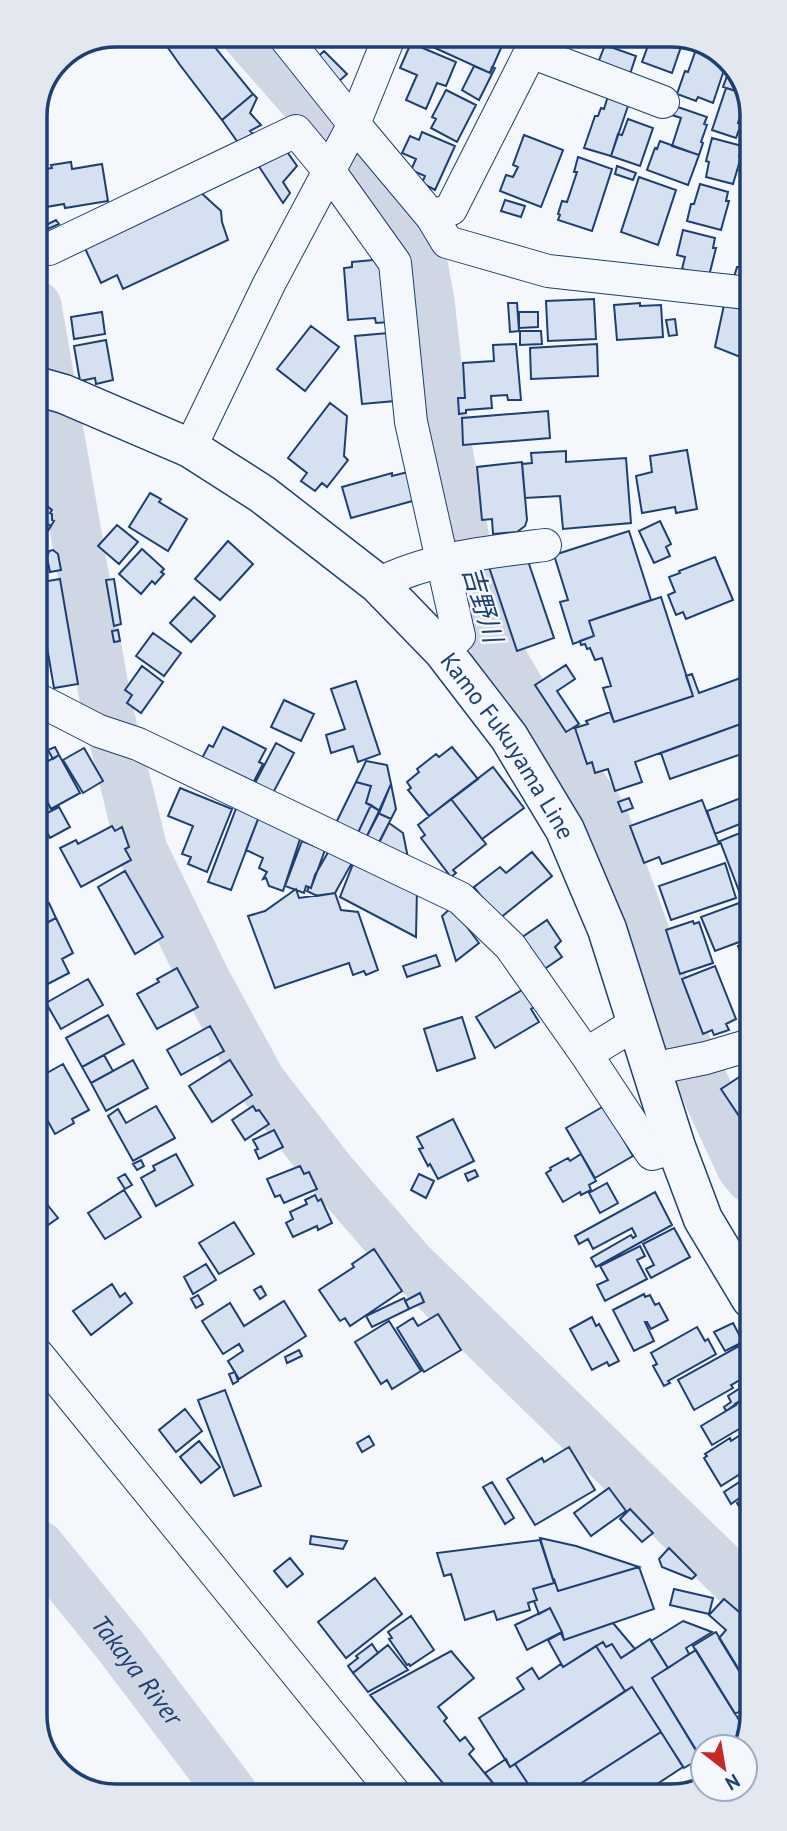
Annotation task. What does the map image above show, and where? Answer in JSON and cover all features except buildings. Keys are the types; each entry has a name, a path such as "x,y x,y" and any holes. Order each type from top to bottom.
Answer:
{"main road":[{"name":"Kamo Fukuyama Line","path":"50,390 190,448 262,494 378,584 443,651 509,737 565,830 607,929 638,1022 663,1066 676,1147 702,1219 740,1280"}],"street":[{"path":"293,47 432,216 446,242 548,271 740,292"},
{"path":"190,448 270,284 354,124 385,47"},
{"path":"432,216 451,209 533,47"},
{"path":"542,47 663,102"},
{"path":"47,247 296,131 330,172 395,262 411,422 461,557 459,636 443,651"},
{"path":"378,584 401,572 461,557 545,545"},
{"path":"47,704 99,731 138,744 460,898 510,946 652,1154 676,1147"},
{"path":"586,1054 638,1022"},
{"path":"663,1066 740,1048"},
{"path":"47,1366 387,1784"}],"waterway":[{"name":"吉野川","path":"258,47 355,158 420,252 429,301 444,435 473,585 499,655 541,726 602,815 679,1031 740,1163"},
{"path":"47,369 106,704 142,850 206,982 260,1081 332,1174 409,1263 740,1585"},
{"name":"Takaya River","path":"47,1556 118,1643 225,1784"}]}
